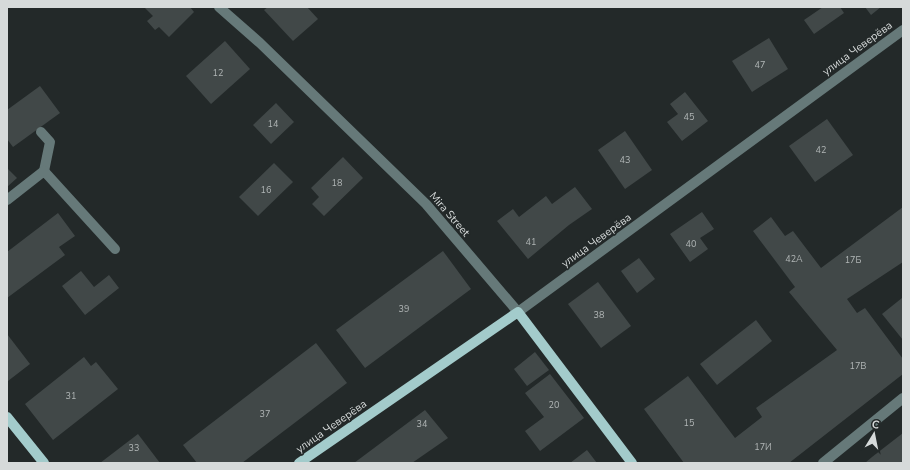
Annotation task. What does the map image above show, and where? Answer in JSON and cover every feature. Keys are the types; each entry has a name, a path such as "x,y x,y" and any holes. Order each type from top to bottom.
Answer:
{"main road":[{"name":"улица Чеверёва","path":"299,463 518,312"},
{"name":"Mira Street","path":"518,312 632,463"},
{"path":"7,416 44,463"}],"street":[{"name":"Mira Street","path":"219,7 260,44 426,204 518,312"},
{"name":"улица Чеверёва","path":"518,312 903,30"},
{"path":"7,200 44,171 50,142 41,132"},
{"path":"44,171 116,249"},
{"path":"822,463 903,398"}],"building":[{"path":"144,7 190,7 194,12 169,37 159,27 155,30 147,21 153,16"},
{"path":"268,7 307,7 318,19 293,41 264,10"},
{"path":"823,7 840,7 844,13 814,34 804,20"},
{"path":"865,7 881,7 871,15"},
{"path":"769,38 788,69 752,92 732,61"},
{"path":"225,41 250,69 211,104 186,76"},
{"path":"40,86 60,113 13,147 7,139 7,110"},
{"path":"685,92 708,121 682,141 667,122 678,114 670,104"},
{"path":"276,103 294,122 271,144 253,125"},
{"path":"827,119 853,155 815,182 789,146"},
{"path":"625,131 652,170 625,189 598,150"},
{"path":"343,157 363,178 324,216 312,204 319,197 311,188"},
{"path":"274,163 293,182 258,216 239,197"},
{"path":"7,168 17,178 7,187"},
{"path":"575,187 592,209 569,225 528,259 497,221 513,209 519,217 546,196 552,204"},
{"path":"903,207 903,262 847,299 857,313 865,308 903,359 903,374 789,463 684,463 644,409 688,376 735,438 762,417 756,408 837,350 789,292 795,287 753,231 771,217 785,236 793,231 821,268"},
{"path":"702,212 714,229 700,238 708,249 690,262 670,234"},
{"path":"58,213 75,236 59,247 65,255 7,298 7,252"},
{"path":"443,251 471,289 365,368 336,330"},
{"path":"639,258 655,279 637,293 621,271"},
{"path":"81,271 94,287 109,275 119,288 85,315 62,286"},
{"path":"598,282 631,326 601,348 568,304"},
{"path":"902,298 903,300 903,340 882,314"},
{"path":"756,320 772,341 717,385 700,364"},
{"path":"7,334 30,364 8,381 7,380"},
{"path":"316,343 347,383 242,463 197,463 183,445"},
{"path":"535,352 549,370 527,386 514,369"},
{"path":"84,357 91,366 96,362 118,389 53,440 25,404"},
{"path":"550,374 584,418 540,451 525,431 544,417 525,393"},
{"path":"425,410 448,438 412,463 354,463"},
{"path":"903,433 903,463 865,463 872,457"},
{"path":"138,434 160,463 100,463"},
{"path":"587,450 597,463 570,463"}]}
